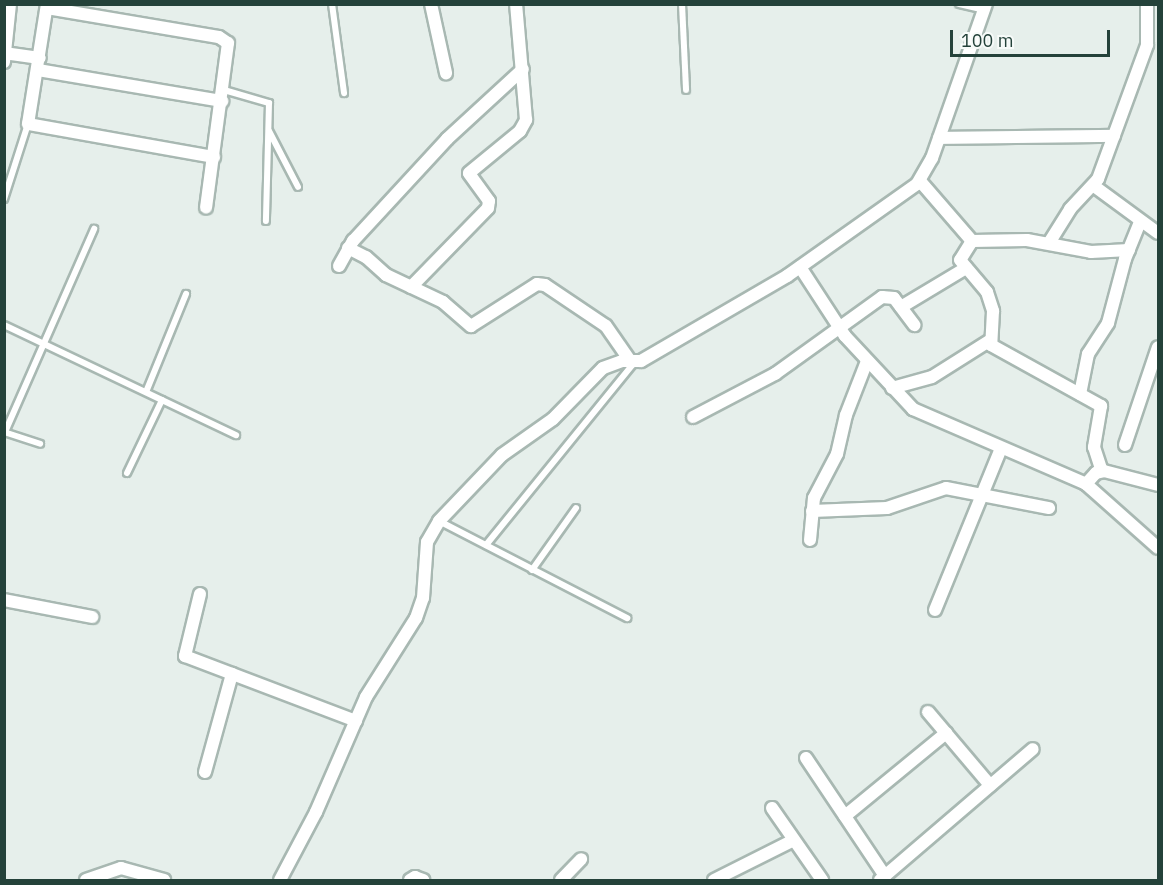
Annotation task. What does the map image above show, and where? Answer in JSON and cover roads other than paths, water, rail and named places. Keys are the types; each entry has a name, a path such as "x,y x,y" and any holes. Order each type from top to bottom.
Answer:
{"street":[{"path":"10,4 5,56 223,96"},
{"path":"431,4 446,73"},
{"path":"411,287 488,208 489,201 469,173 523,126 527,106 516,4"},
{"path":"1049,243 1074,204 1094,186 1153,42 1147,4"},
{"path":"206,208 214,157 230,48 219,37 47,6 28,124 214,157"},
{"path":"280,880 316,812 356,721 420,608 427,542 439,522 502,455 554,419 603,368 632,362 800,267 905,196 920,181 939,138 985,7"},
{"path":"339,266 348,248 447,139 524,69"},
{"path":"939,138 1114,136"},
{"path":"920,181 972,242"},
{"path":"1094,186 1158,233"},
{"path":"1080,393 1085,361 1108,323 1129,250 1140,222"},
{"path":"1102,471 1094,447 1102,409 1080,393 994,348 989,341 993,311 987,292 966,268 960,256 972,242 1027,240 1091,252 1129,250"},
{"path":"348,248 411,287 443,302 471,326 537,284 545,285 606,326 632,362"},
{"path":"800,267 838,326 892,388 921,414 1086,484 1158,548"},
{"path":"901,307 966,268"},
{"path":"693,417 775,374 838,326 882,297 894,298 914,325"},
{"path":"892,388 927,380 989,341"},
{"path":"1125,445 1158,347"},
{"path":"810,540 814,498 837,454 846,415 867,361"},
{"path":"935,610 1001,448"},
{"path":"1086,484 1102,471"},
{"path":"1102,471 1158,485"},
{"path":"812,511 887,508 941,489 982,494 1049,508"},
{"path":"200,594 183,652 188,658 356,721"},
{"path":"4,600 92,617"},
{"path":"205,772 232,674"},
{"path":"928,712 990,785"},
{"path":"845,816 946,733"},
{"path":"806,758 845,816 882,878 1033,749"},
{"path":"772,808 822,880"},
{"path":"714,880 794,840"},
{"path":"561,880 581,859"},
{"path":"86,880 121,868 164,880"},
{"path":"410,880 415,877 423,880"}],"lane":[{"path":"332,4 344,93"},
{"path":"682,4 686,90"},
{"path":"959,4 985,7"},
{"path":"223,96 267,100 269,131 266,221"},
{"path":"4,199 28,124"},
{"path":"269,131 298,187"},
{"path":"40,444 5,432 94,229"},
{"path":"146,392 186,294"},
{"path":"4,325 236,435"},
{"path":"486,545 632,362"},
{"path":"127,473 162,400"},
{"path":"532,570 576,508"},
{"path":"439,522 627,618"}]}
